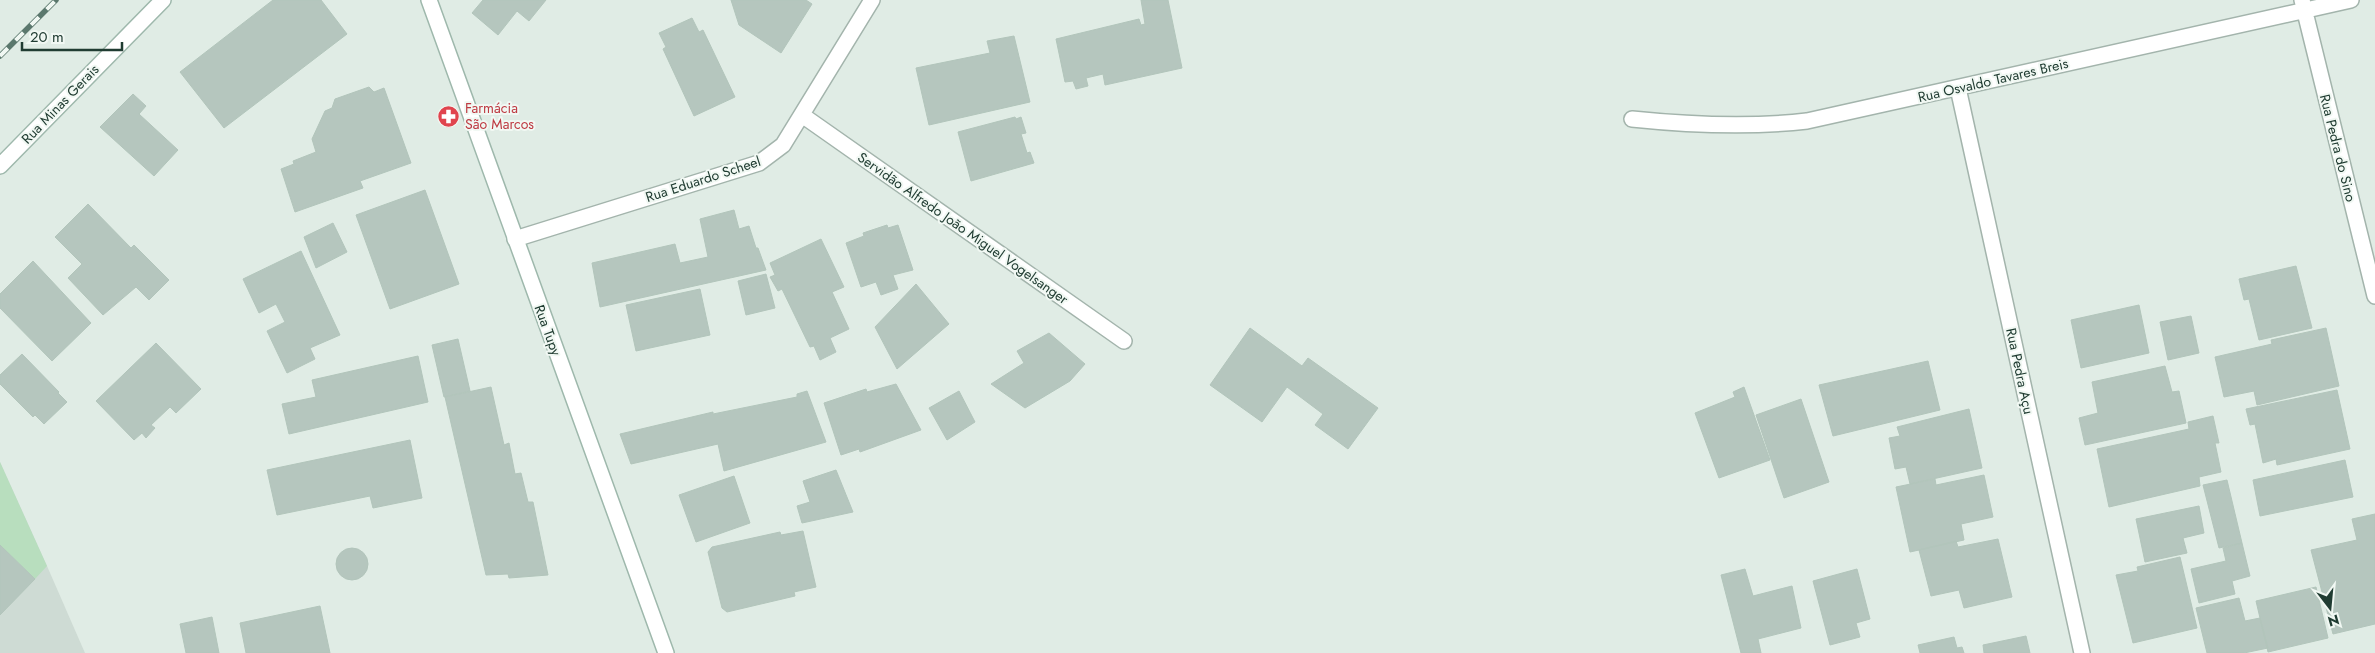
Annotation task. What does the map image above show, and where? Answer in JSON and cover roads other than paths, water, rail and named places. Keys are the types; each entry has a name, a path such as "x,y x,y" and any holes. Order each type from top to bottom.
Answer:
{"street":[{"name":"Rua Minas Gerais","path":"0,166 163,0"},
{"name":"Rua Eduardo Scheel","path":"515,239 759,163 783,145 872,0"},
{"name":"Rua Osvaldo Tavares Breis","path":"1632,119 1680,124 1767,126 1806,121 1958,88 2303,5 2351,0"},
{"name":"Rua Tupy","path":"429,2 666,653"},
{"name":"Rua Pedra do Sino","path":"2303,5 2375,296"},
{"name":"Rua Pedra Açu","path":"1958,88 2082,653"},
{"name":"Servidão Alfredo João Miguel Vogelsanger","path":"802,115 1124,341"}],"railway":[{"path":"0,56 56,0"}],"place":[{"name":"Farmácia São Marcos","path":"449,116"}]}
